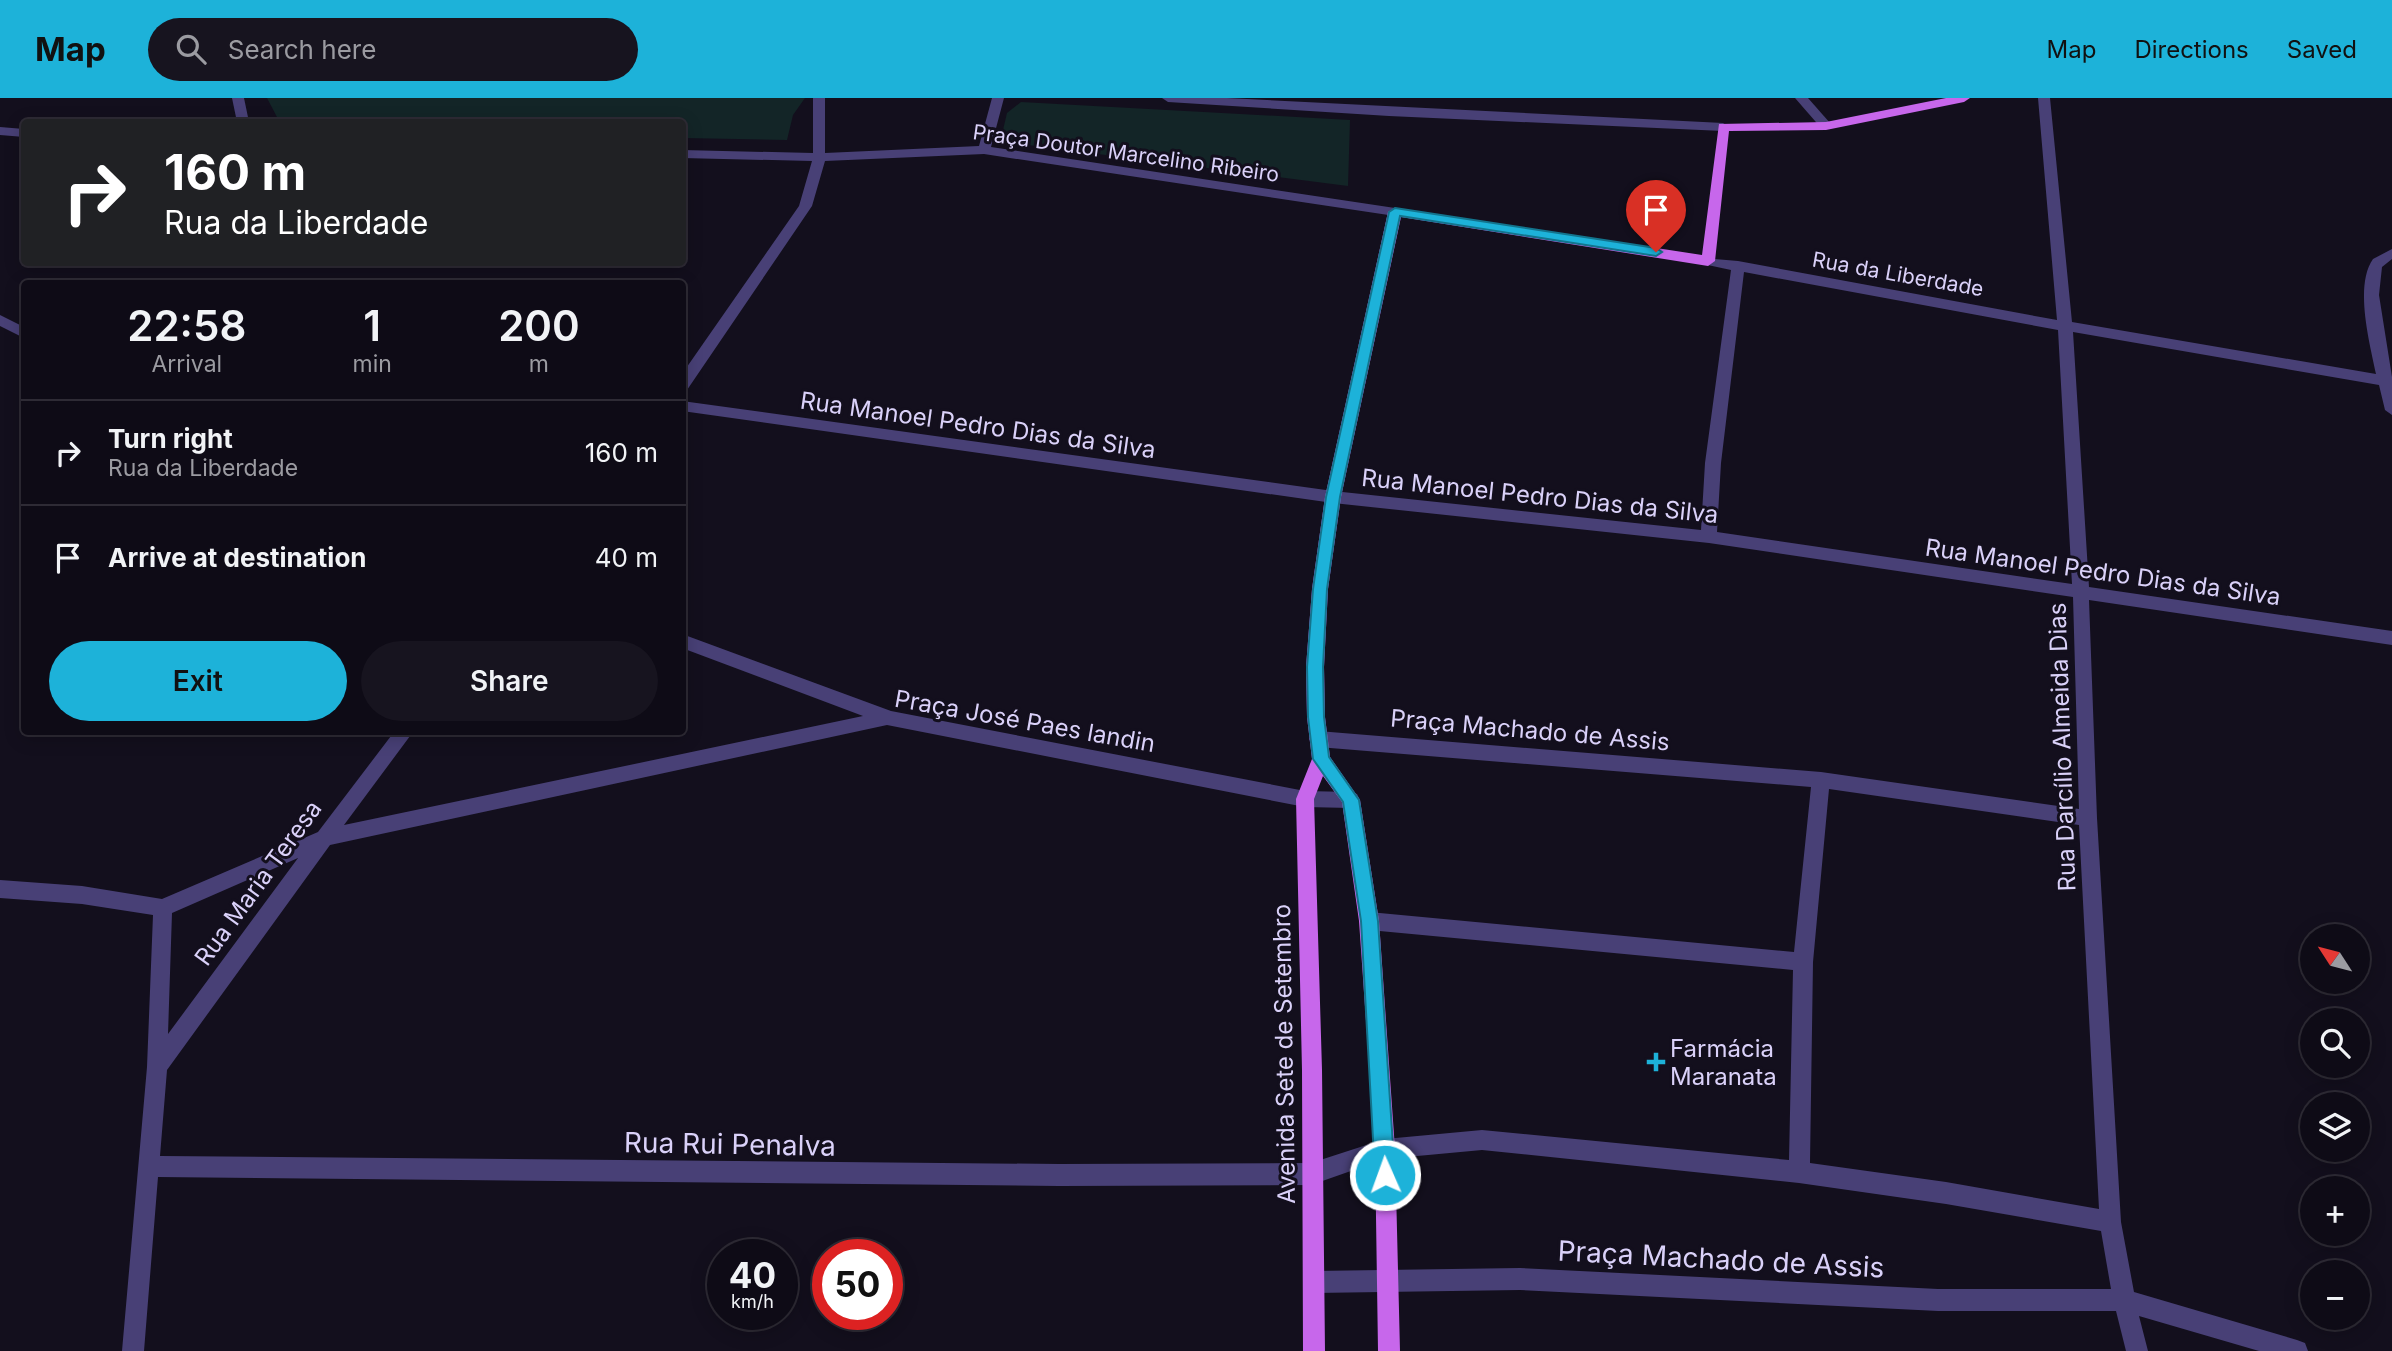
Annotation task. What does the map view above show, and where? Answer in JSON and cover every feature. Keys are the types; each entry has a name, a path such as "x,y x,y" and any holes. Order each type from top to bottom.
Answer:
{"main road":[{"path":"1708,261 1723,127 1826,126 1964,98"},
{"name":"Rua da Liberdade","path":"1395,212 1708,261"},
{"name":"Avenida Sete de Setembro","path":"1314,1351 1312,1070 1305,799 1319,749 1315,667 1320,589 1333,497 1395,212"},
{"path":"1319,749 1351,800 1369,921 1385,1149 1389,1351"}],"street":[{"path":"237,98 242,119"},
{"path":"686,381 805,206 815,180 819,157 816,123 819,98"},
{"path":"984,150 998,98"},
{"path":"1168,98 1389,112 1723,127"},
{"path":"1388,98 1389,112"},
{"path":"1801,98 1826,126"},
{"name":"Rua Darcílio Almeida Dias","path":"2044,98 2065,326 2081,592 2088,818 2110,1222 2124,1300 2137,1351"},
{"path":"0,131 21,133"},
{"name":"Praça Doutor Marcelino Ribeiro","path":"686,154 819,157 984,150 1395,212"},
{"path":"2392,254 2384,257 2375,266 2372,277 2372,298 2392,410"},
{"name":"Rua da Liberdade","path":"1708,261 2388,381"},
{"path":"1709,537 1713,463 1738,266"},
{"path":"0,320 21,331"},
{"name":"Rua Manoel Pedro Dias da Silva","path":"686,407 1333,497 1709,537 2392,638"},
{"path":"686,643 887,718"},
{"name":"Praça José Paes landin","path":"163,908 323,838 887,718 1305,799 1351,800"},
{"name":"Rua Maria Teresa","path":"157,1067 323,838 402,735"},
{"name":"Praça Machado de Assis","path":"1319,749 1821,780 2088,818"},
{"path":"1799,1172 1802,962 1821,780"},
{"path":"0,889 82,895 163,908"},
{"name":"Rua Maria Teresa","path":"133,1351 157,1067 163,908"},
{"path":"1369,921 1802,962"},
{"path":"1311,1174 1385,1149 1482,1140 1799,1172 1946,1193 2110,1222"},
{"name":"Rua Rui Penalva","path":"147,1166 1059,1175 1311,1174"},
{"name":"Praça Machado de Assis","path":"1314,1282 1520,1279 1938,1300 2124,1300 2297,1351"}],"shaded area":[{"path":"267,98 805,98 793,115 787,140 686,138 686,119 277,117"},
{"path":"1021,102 1350,120 1348,186 1013,143 1003,130 1007,113"}],"place":[{"name":"Farmácia Maranata","path":"1656,1062"}],"route":[{"path":"1385,1175 1369,921 1351,800 1321,759 1316,717 1315,667 1320,589 1333,497 1395,212 1656,252"}]}
